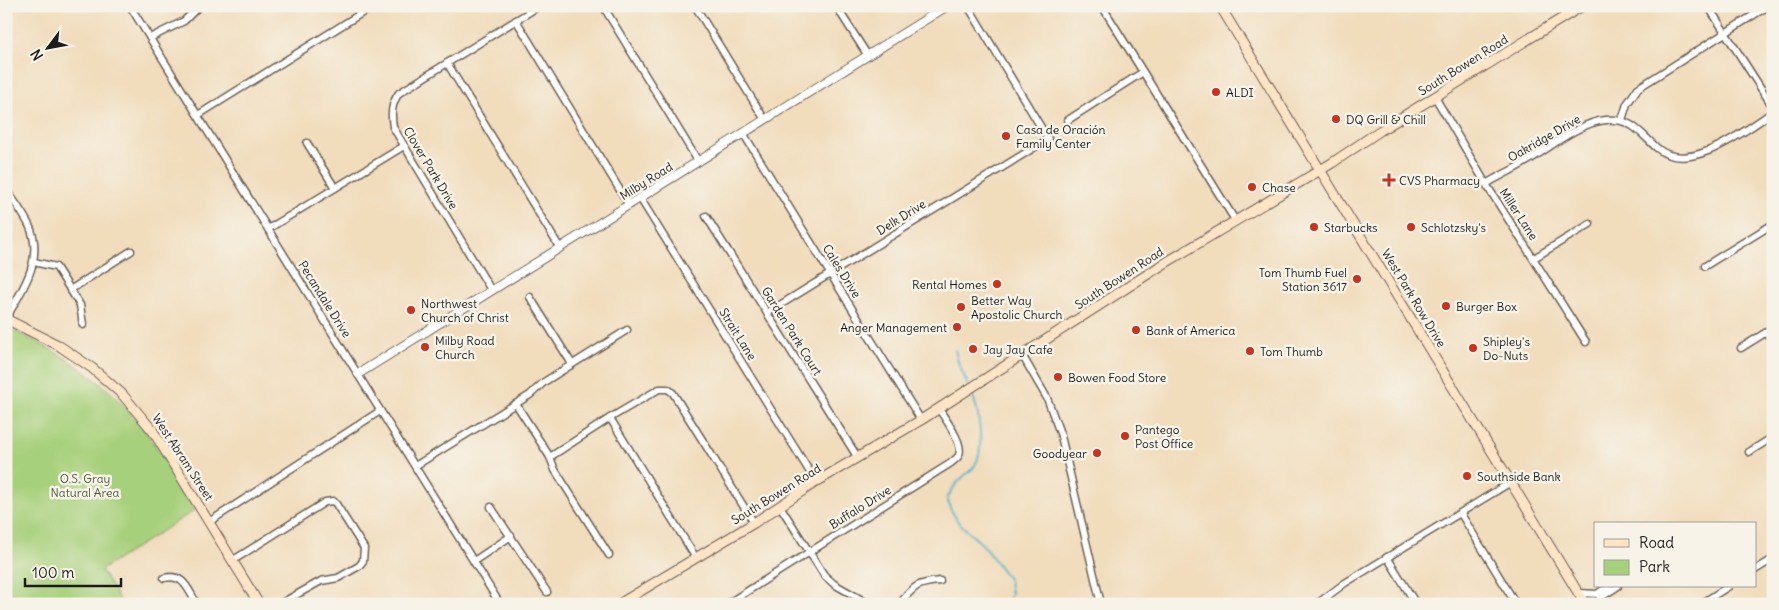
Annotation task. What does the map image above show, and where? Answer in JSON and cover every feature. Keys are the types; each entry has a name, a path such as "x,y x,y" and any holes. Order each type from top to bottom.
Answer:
{"main road":[{"name":"West Park Row Drive","path":"1220,6 1585,604"},
{"name":"South Bowen Road","path":"619,604 754,523 816,482 939,409 1235,220 1321,169 1582,6"},
{"name":"West Abram Street","path":"6,319 58,345 92,368 122,394 153,431 259,604"}],"street":[{"name":"Pecandale Drive","path":"130,6 500,604"},
{"path":"150,38 184,21 199,6"},
{"path":"198,114 373,6"},
{"name":"Clover Park Drive","path":"491,290 393,127 391,117 394,100 399,93 539,6"},
{"path":"603,6 698,161"},
{"path":"695,6 765,120"},
{"path":"836,6 868,56"},
{"name":"Milby Road","path":"358,374 946,6"},
{"name":"Delk Drive","path":"767,313 1048,140 968,6"},
{"path":"1102,6 1235,220"},
{"path":"1708,6 1773,107"},
{"path":"1768,6 1726,35 1638,88 1627,104 1622,120 1637,128 1659,150 1673,156 1685,157 1700,155 1715,149 1773,112"},
{"path":"516,20 629,205"},
{"path":"447,63 560,248"},
{"path":"1068,120 1143,72"},
{"name":"Miller Lane","path":"1435,97 1486,184 1586,342"},
{"name":"Oakridge Drive","path":"1486,184 1585,125 1606,120 1622,120"},
{"name":"Cales Drive","path":"743,133 921,420"},
{"path":"307,143 335,188"},
{"path":"268,229 404,146"},
{"path":"6,189 29,226 34,244 34,262 31,273 6,319"},
{"name":"Strait Lane","path":"640,198 816,482"},
{"name":"Garden Park Court","path":"706,216 858,458"},
{"path":"1534,258 1590,224"},
{"path":"1705,266 1772,224"},
{"path":"70,290 131,251"},
{"path":"34,262 56,267 80,305 83,325"},
{"path":"530,297 572,364"},
{"path":"1741,348 1773,328"},
{"path":"415,466 516,404 530,395 544,382 627,330"},
{"path":"1022,355 1047,398 1061,436 1101,604"},
{"path":"550,457 659,389 668,389 673,393 754,523"},
{"path":"516,404 609,555"},
{"name":"Buffalo Drive","path":"728,604 951,463 959,456 960,447 958,441 939,409"},
{"path":"209,522 380,410"},
{"path":"610,418 696,558"},
{"path":"1749,452 1773,437"},
{"path":"1317,604 1334,590 1511,482"},
{"path":"232,560 329,501 336,504 364,548 364,556 359,566 338,578 321,581 280,604"},
{"path":"780,506 824,575 834,584 869,604"},
{"path":"491,507 547,592"},
{"path":"1461,514 1516,604"},
{"path":"474,561 511,536"},
{"path":"1388,557 1416,604"},
{"path":"1756,569 1773,559"},
{"path":"164,578 172,576 184,582 197,604"},
{"path":"900,604 910,590 916,586 928,581 940,581"},
{"path":"1598,599 1607,588"},
{"path":"1578,593 1598,599 1615,588"},
{"path":"1701,604 1712,601 1727,588"}],"green space":[{"name":"O.S. Gray Natural Area","path":"6,327 68,360 90,375 116,397 154,443 195,510 101,570 122,604 6,604"}],"waterway":[{"path":"955,350 968,385"},
{"path":"971,392 980,429 980,450 974,467 957,483 947,498 958,522 985,547 1009,580 1011,594 1008,604"},
{"path":"6,600 8,604"}],"place":[{"name":"ALDI","path":"1216,92"},
{"name":"DQ Grill & Chill","path":"1336,119"},
{"name":"Casa de Oración Family Center","path":"1006,136"},
{"name":"CVS Pharmacy","path":"1389,180"},
{"name":"Chase","path":"1252,187"},
{"name":"Starbucks","path":"1314,227"},
{"name":"Schlotzsky's","path":"1411,227"},
{"name":"Tom Thumb Fuel Station 3617","path":"1357,279"},
{"name":"Rental Homes","path":"997,284"},
{"name":"Burger Box","path":"1446,306"},
{"name":"Better Way Apostolic Church","path":"961,307"},
{"name":"Northwest Church of Christ","path":"411,310"},
{"name":"Anger Management","path":"957,327"},
{"name":"Bank of America","path":"1136,330"},
{"name":"Milby Road Church","path":"425,347"},
{"name":"Shipley's Do-Nuts","path":"1473,348"},
{"name":"Jay Jay Cafe","path":"973,349"},
{"name":"Tom Thumb","path":"1250,351"},
{"name":"Bowen Food Store","path":"1058,377"},
{"name":"Pantego Post Office","path":"1125,436"},
{"name":"Goodyear","path":"1097,453"},
{"name":"Southside Bank","path":"1467,476"}]}
